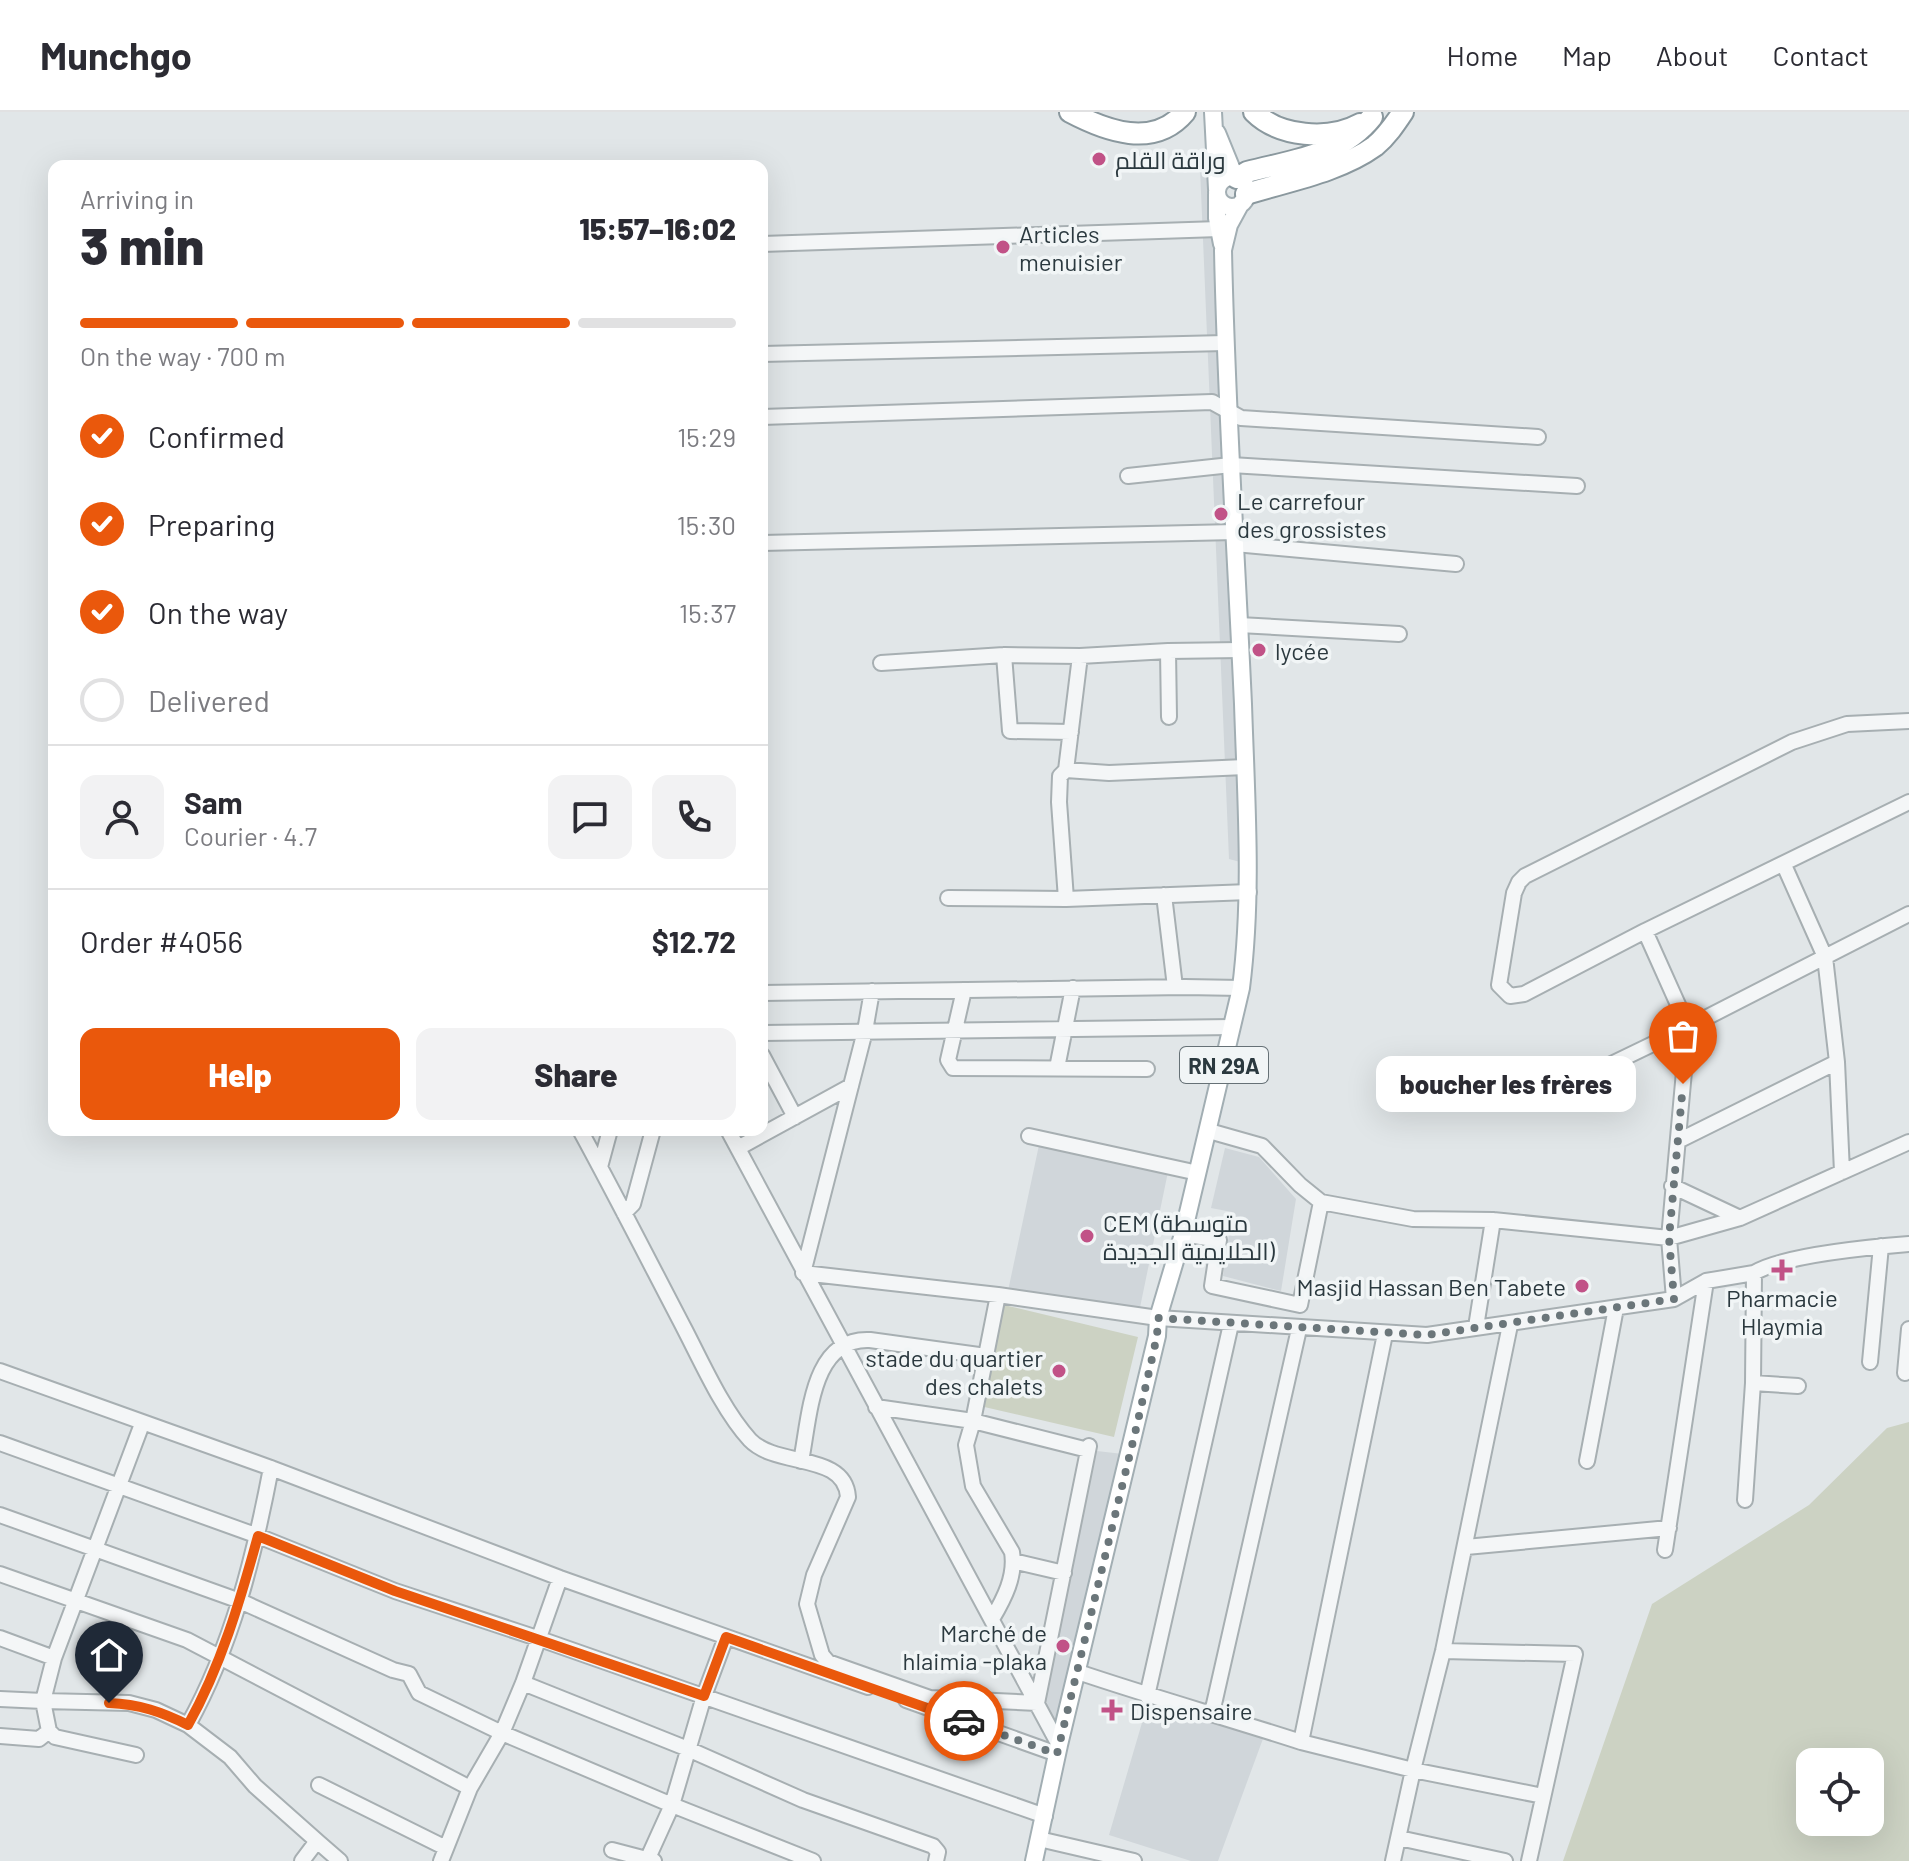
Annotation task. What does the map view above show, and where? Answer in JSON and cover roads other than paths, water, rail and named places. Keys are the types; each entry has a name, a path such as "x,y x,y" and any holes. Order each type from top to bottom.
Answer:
{"highway":[{"path":"1070,112 1098,127 1125,134 1140,134 1167,126 1185,112"},
{"path":"1254,112 1276,128 1304,133 1329,133 1353,127 1374,114"},
{"path":"1240,188 1318,173 1373,147 1388,134 1403,112"},
{"path":"1240,188 1247,172 1331,150 1354,136 1374,114"}],"main road":[{"path":"1213,116 1240,188 1223,250"},
{"path":"1213,116 1219,229 1223,250"},
{"path":"1217,191 1222,180 1240,188"},
{"path":"1217,191 1226,205 1240,188"},
{"name":"RN 29A","path":"1034,1861 1157,1336 1158,1318 1209,1131 1241,988 1249,892 1223,250"}],"street":[{"path":"768,244 1219,229"},
{"path":"768,354 1225,343"},
{"path":"768,417 1212,402 1241,418 1538,437"},
{"path":"1128,476 1231,465 1577,486"},
{"path":"768,543 1235,538 1456,564"},
{"path":"1239,625 1399,634"},
{"path":"881,663 1004,655 1080,656 1240,650"},
{"path":"1168,651 1169,717"},
{"path":"1004,655 1010,731 1071,732"},
{"path":"1066,899 1060,776 1066,770 1080,656"},
{"path":"1909,721 1847,724 1792,742 1525,876 1514,893 1499,985 1510,996 1524,994 1909,802"},
{"path":"1066,770 1109,773 1245,767"},
{"path":"1784,865 1825,957 1837,1062 1842,1172"},
{"path":"948,898 1066,899 1249,892"},
{"path":"1164,895 1175,987"},
{"path":"1543,1097 1909,914"},
{"path":"1645,931 1688,1027 1669,1238 1674,1299"},
{"path":"1057,1068 1073,988"},
{"path":"768,993 1241,988"},
{"path":"964,990 948,1060 953,1068 1147,1069"},
{"path":"803,1273 865,1031 872,991"},
{"path":"768,1033 1232,1027"},
{"path":"1678,1141 1837,1062"},
{"path":"768,1066 795,1117"},
{"path":"768,1132 851,1086"},
{"path":"1209,1131 1262,1146 1321,1202 1413,1219 1493,1220 1669,1238 1740,1218 1909,1142"},
{"path":"583,1136 694,1347 749,1439 766,1453 834,1470 848,1487 848,1497 814,1575 807,1604 822,1655 828,1662 916,1695 1037,1703"},
{"path":"600,1167 608,1136"},
{"path":"624,1213 633,1204 651,1136"},
{"path":"731,1136 1037,1703 1058,1749"},
{"path":"738,1148 760,1136"},
{"path":"1029,1136 1198,1173"},
{"path":"1672,1186 1740,1218"},
{"path":"1183,1234 1219,1240 1212,1286 1300,1305 1321,1202"},
{"path":"1476,1327 1493,1220"},
{"path":"803,1273 998,1295 1158,1318 1427,1335 1674,1299 1706,1281 1754,1273 1763,1267 1909,1244"},
{"path":"1870,1362 1881,1246"},
{"path":"1745,1500 1753,1383 1754,1273"},
{"path":"1665,1550 1706,1281"},
{"path":"992,1619 1008,1589 1012,1552 973,1486 966,1445 998,1295"},
{"path":"1265,1326 1270,1299"},
{"path":"1587,1461 1616,1308"},
{"path":"1147,1696 1231,1324"},
{"path":"1393,1861 1466,1547 1510,1325"},
{"path":"1212,1713 1299,1329"},
{"path":"1905,1373 1909,1329"},
{"path":"1301,1742 1385,1334"},
{"path":"801,1461 819,1376 826,1360 842,1344 858,1339 986,1356"},
{"path":"0,1371 271,1468 560,1578 1058,1749"},
{"path":"1753,1383 1798,1386"},
{"path":"876,1407 973,1421 1089,1448 1037,1703"},
{"path":"136,1755 55,1737 49,1731 43,1701 54,1658 142,1424"},
{"path":"0,1443 258,1536 395,1591 1045,1816"},
{"path":"188,1725 210,1685 240,1601 258,1536 271,1468"},
{"path":"0,1515 97,1547 240,1601 393,1670 409,1674 419,1693 502,1733 813,1861"},
{"path":"1466,1547 1669,1528"},
{"path":"1013,1561 1064,1573"},
{"path":"0,1574 187,1640 470,1788"},
{"path":"319,1785 444,1855 470,1788 502,1733 523,1683 560,1578"},
{"path":"612,1850 651,1860 726,1637"},
{"path":"0,1638 54,1658"},
{"path":"1443,1651 1575,1654 1529,1861"},
{"path":"1078,1672 1301,1742 1413,1770 1543,1796"},
{"path":"523,1683 688,1749 803,1800 933,1846 938,1852 936,1861"},
{"path":"0,1699 129,1703 156,1710 188,1725 230,1757 255,1786 340,1861"},
{"path":"0,1736 39,1739 49,1731"},
{"path":"1399,1838 1505,1861"},
{"path":"1039,1839 1134,1861"},
{"path":"302,1861 317,1841"}],"place":[{"name":"وراقة القلم","path":"1099,159"},
{"name":"Articles menuisier","path":"1003,247"},
{"name":"Le carrefour des grossistes","path":"1221,514"},
{"name":"lycée","path":"1259,650"},
{"name":"boucher les frères","path":"1683,1084"},
{"name":"CEM (متوسطة الحلايمية الجديدة)","path":"1087,1236"},
{"name":"Pharmacie Hlaymia","path":"1782,1270"},
{"name":"Masjid Hassan Ben Tabete","path":"1582,1286"},
{"name":"stade du quartier des chalets","path":"1059,1371"},
{"name":"Marché de hlaimia -plaka","path":"1063,1646"},
{"name":"Dispensaire","path":"1112,1710"}]}
